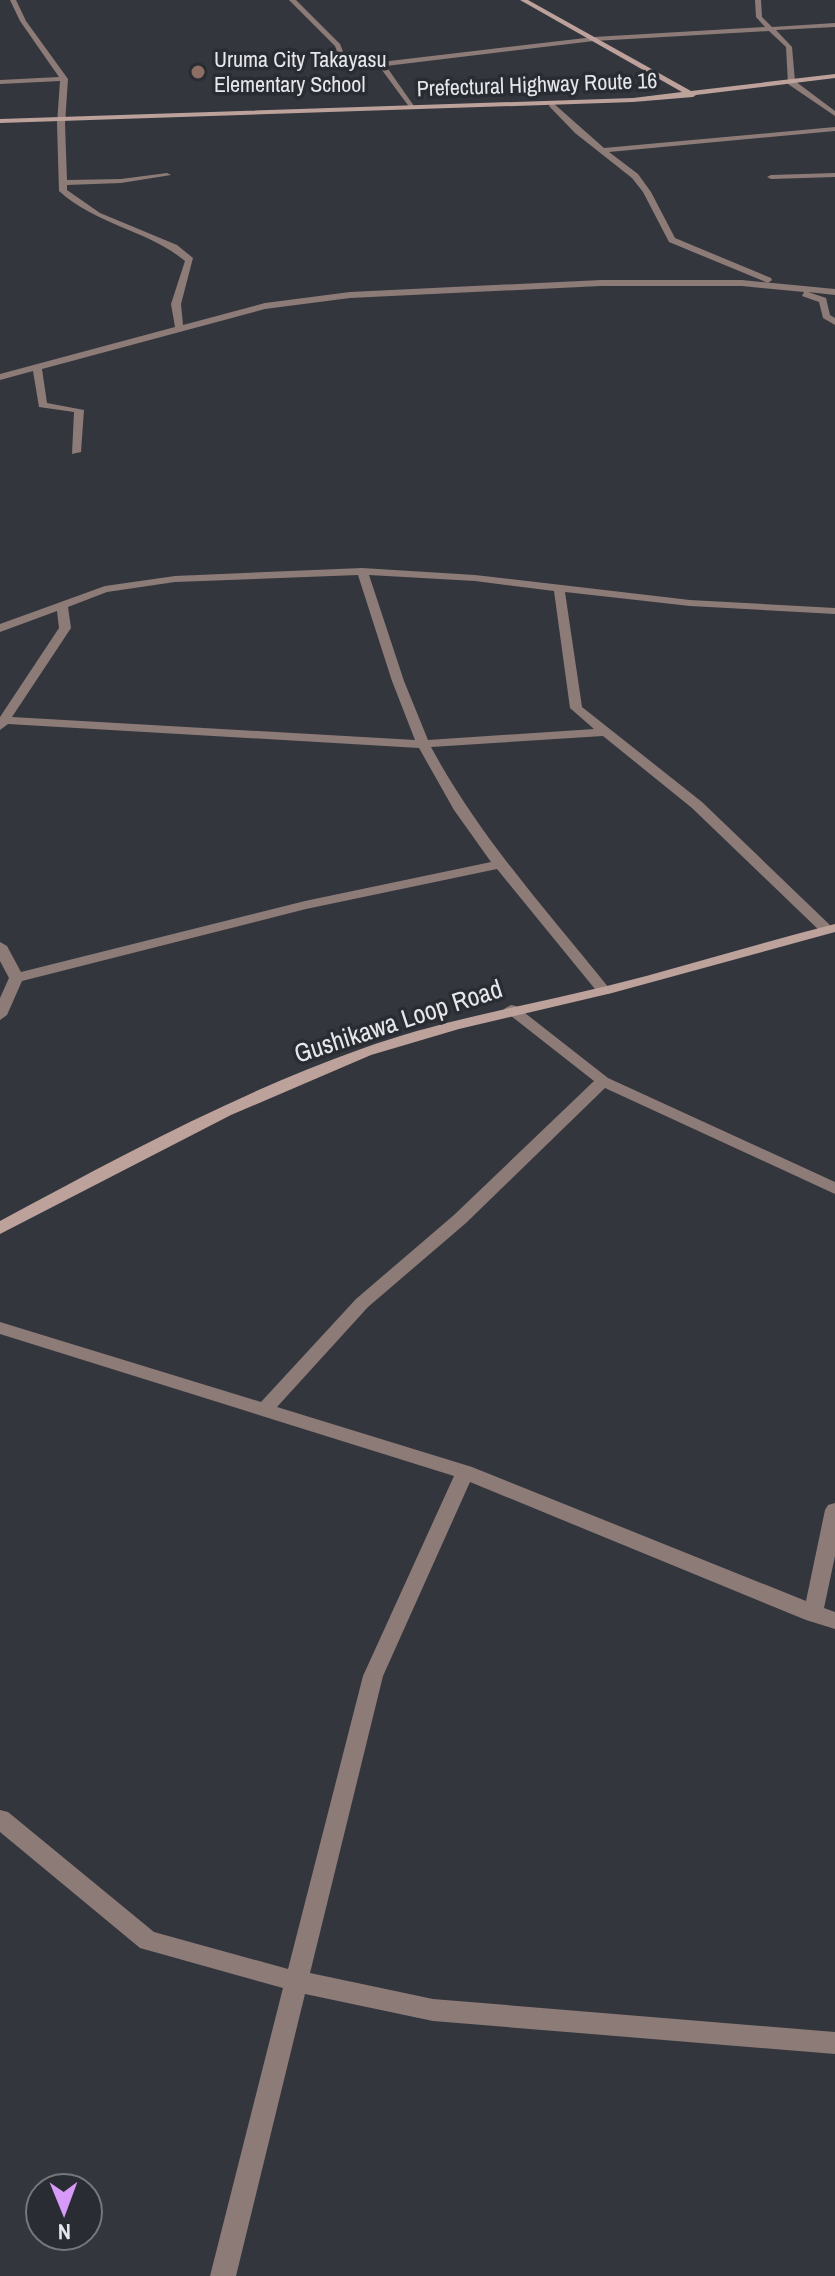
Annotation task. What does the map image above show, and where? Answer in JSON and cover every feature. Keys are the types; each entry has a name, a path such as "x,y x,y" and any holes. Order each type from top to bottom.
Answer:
{"main road":[{"path":"523,0 693,95"},
{"name":"Prefectural Highway Route 16","path":"0,121 552,104 693,95 835,76"},
{"name":"Gushikawa Loop Road","path":"0,1228 203,1121 293,1080 369,1051 511,1009 604,991 831,929"}],"street":[{"path":"13,0 23,21 64,79 63,191 97,215 174,247 190,260 176,304 179,326"},
{"path":"292,0 338,45 341,54 336,61 341,66 594,39 835,25"},
{"path":"758,0 759,17 789,47 791,82 835,114"},
{"path":"381,64 410,106"},
{"path":"0,82 64,79"},
{"path":"552,104 647,192 672,240 823,300 826,316 835,322"},
{"path":"604,150 835,129"},
{"path":"61,183 121,181 167,175"},
{"path":"771,177 835,175"},
{"path":"0,377 38,369 179,326 265,306 350,295 601,283 742,283 835,292"},
{"path":"38,369 42,405 79,410 76,452"},
{"path":"362,571 423,744 500,864 604,991"},
{"path":"0,628 105,589 175,579 362,571 559,587 690,603 835,611"},
{"path":"559,587 576,708 697,805 831,929"},
{"path":"3,723 65,628 62,605"},
{"path":"3,723 423,744 607,732"},
{"path":"16,978 305,905 500,864"},
{"path":"0,946 16,978 0,1015"},
{"path":"511,1009 603,1081 835,1189"},
{"path":"264,1410 362,1303 460,1219 603,1081"},
{"path":"0,1328 465,1472 835,1621"},
{"path":"223,2276 373,1676 465,1472"},
{"path":"813,1614 835,1510"},
{"path":"0,1819 148,1941 295,1981 433,2010 835,2043"}],"place":[{"name":"Uruma City Takayasu Elementary School","path":"198,72"}]}
